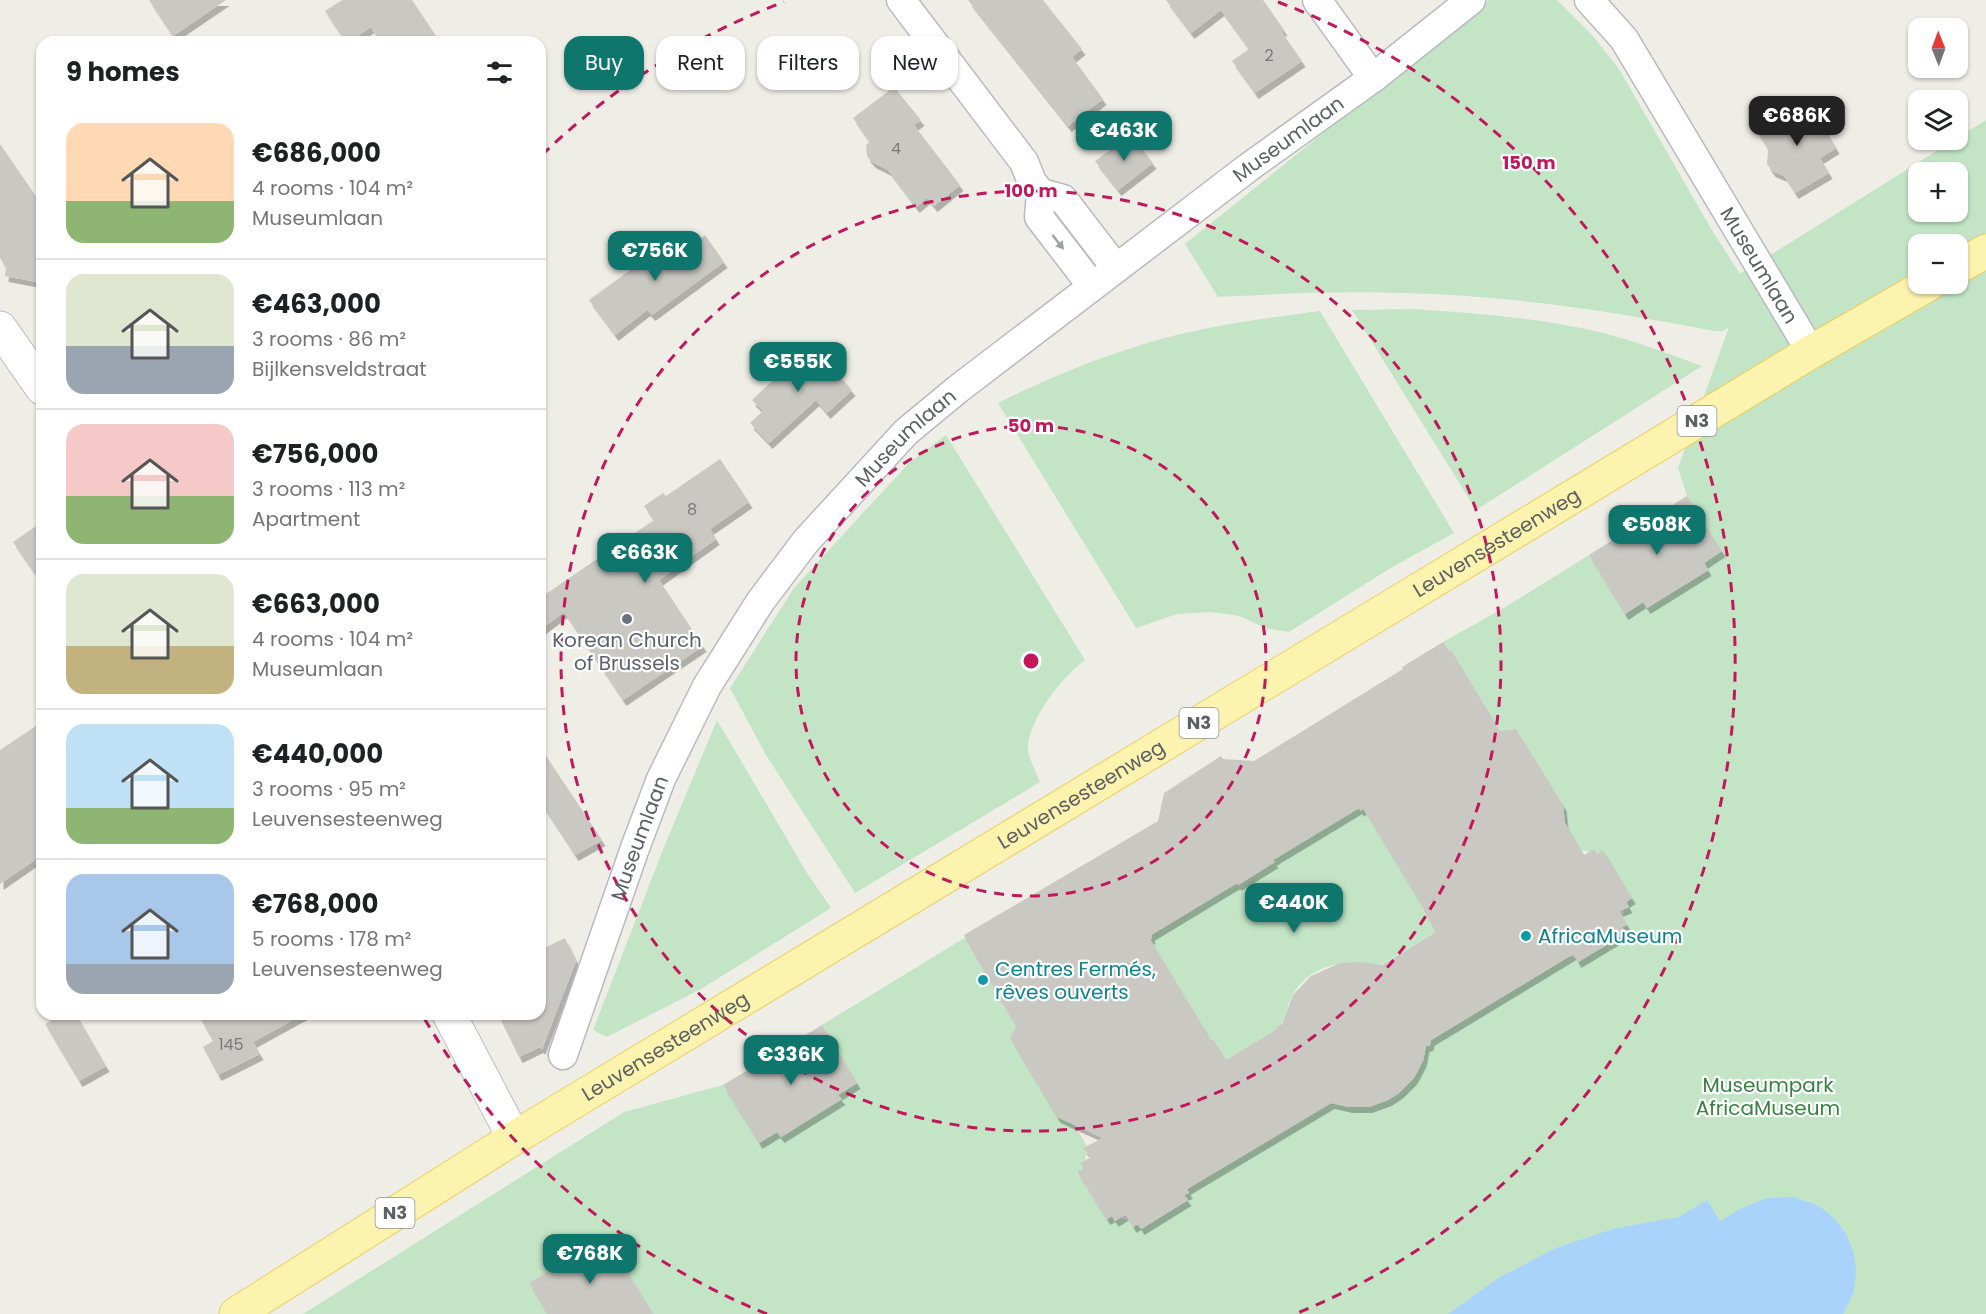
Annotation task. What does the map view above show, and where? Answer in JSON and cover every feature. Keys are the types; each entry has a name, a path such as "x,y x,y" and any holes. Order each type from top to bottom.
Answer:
{"main road":[{"path":"1968,261 1986,251"},
{"name":"Leuvensesteenweg","path":"236,1314 514,1138 1811,352 1912,294"}],"street":[{"path":"901,0 1024,162 1032,182 1041,193 1064,199 1116,268"},
{"path":"1317,0 1373,78"},
{"name":"Museumlaan","path":"563,1055 661,779 707,686 759,602 806,541 906,432 958,389 1242,172 1373,78 1470,0"},
{"name":"Museumlaan","path":"1589,0 1624,39 1811,352"},
{"path":"1041,193 1039,218 1092,286"},
{"path":"0,328 36,379"},
{"path":"452,1020 514,1138"}],"green space":[{"name":"Museumpark AfricaMuseum","path":"1489,0 1557,0 1592,35 1619,69 1713,232 1740,274 1908,169 1908,222 1968,222 1968,162 1919,162 1938,150 1968,150 1968,131 1986,120 1986,1314 653,1314 606,1237 529,1283 547,1314 303,1314 624,1112 723,1085 759,1143 777,1132 781,1137 841,1099 838,1095 857,1083 822,1025 966,937 968,945 1087,1146 1084,1148 1087,1153 1085,1160 1080,1163 1083,1169 1077,1173 1107,1219 1112,1216 1115,1221 1120,1218 1129,1220 1141,1229 1188,1200 1184,1195 1189,1193 1187,1189 1331,1103 1349,1107 1369,1107 1423,1061 1426,1046 1430,1045 1431,1040 1569,957 1575,957 1578,962 1626,933 1622,927 1627,924 1623,918 1624,909 1629,907 1626,902 1632,898 1603,851 1597,854 1594,849 1589,852 1581,850 1575,841 1573,849 1562,815 1563,805 1518,732 1513,729 1509,730 1504,737 1451,650 1449,651 1443,642 1507,606 1589,555 1625,614 1643,602 1647,608 1708,571 1704,563 1722,551 1687,496 1678,468 1729,327 1723,331 1714,331 1559,305 1440,294 1378,292 1218,297 1185,244"},
{"path":"1413,309 1528,319 1585,329 1641,344 1702,366 1476,510 1352,310"},
{"path":"1320,311 1454,533 1389,569 1289,632 1265,628 1240,616 1210,612 1177,614 1136,628 998,403 1078,367 1161,339 1220,326"},
{"path":"946,435 1085,660 1067,676 1049,698 1030,735 1029,754 1040,782 855,893 766,755 730,688 794,588 909,463"},
{"path":"717,720 807,873 831,908 701,989 607,1037 593,1030 664,847"},
{"path":"1359,808 1361,810 1363,808 1436,932 1379,966 1342,964 1319,970 1309,976 1292,996 1277,1029 1226,1060 1213,1039 1211,1040 1150,939 1151,935 1237,883 1238,885 1273,860"}],"water":[{"path":"1793,1197 1817,1205 1830,1215 1839,1224 1851,1244 1856,1268 1855,1280 1852,1296 1843,1314 1448,1314 1500,1277 1556,1248 1616,1228 1679,1217 1707,1200 1720,1221 1742,1208 1767,1198"}],"building":[{"path":"149,0 226,0 173,36"},
{"path":"342,0 412,0 436,36 376,36 371,27 358,36 342,36 325,11"},
{"path":"968,0 1043,0 1082,49 1072,57 1103,99 1068,126"},
{"path":"1166,0 1263,0 1302,61 1255,93 1232,61 1249,49 1221,10 1191,33"},
{"path":"890,90 896,90 921,120 914,125 960,185 934,206 927,198 916,207 888,170 872,162 867,156 866,145 870,142 853,118"},
{"path":"1812,106 1836,148 1820,158 1829,173 1795,193 1784,176 1772,171 1767,164 1768,149 1756,130 1790,109 1795,116"},
{"path":"1131,135 1153,163 1118,190 1095,161"},
{"path":"0,144 36,196 36,282 5,276 6,267 0,258"},
{"path":"705,235 724,262 652,315 647,310 615,335 589,300 673,239 683,251"},
{"path":"811,345 852,390 827,413 816,400 769,443 750,423 763,411 752,400"},
{"name":"Korean Church of Brussels","path":"720,459 749,502 710,529 716,539 659,580 703,646 623,700 564,612 546,626 546,594 654,520 644,506 663,493 666,496"},
{"path":"1687,496 1722,551 1704,563 1708,570 1647,608 1643,602 1625,614 1589,555 1665,507 1666,509"},
{"path":"36,526 36,575 13,542"},
{"name":"AfricaMuseum","path":"1443,642 1449,651 1451,650 1500,731 1516,729 1563,805 1565,823 1584,855 1594,849 1597,854 1603,850 1632,898 1626,902 1629,907 1619,911 1627,925 1622,927 1626,933 1578,962 1573,954 1431,1040 1430,1045 1426,1046 1423,1061 1414,1078 1388,1100 1369,1107 1349,1107 1331,1103 1187,1189 1189,1193 1184,1195 1188,1200 1141,1229 1138,1224 1133,1227 1126,1214 1115,1221 1112,1216 1107,1219 1077,1172 1083,1169 1080,1163 1091,1157 1083,1148 1103,1138 1057,1117 1010,1038 1016,1026 964,935 1158,821 1164,793 1221,756 1223,759 1254,761 1403,669 1402,667","holes":["1359,808 1361,811 1363,808 1436,932 1382,965 1361,962 1340,963 1311,976 1293,995 1282,1024 1277,1029 1226,1060 1213,1039 1211,1040 1150,939 1151,935 1237,883 1238,885 1275,862 1273,860"]},
{"path":"36,726 36,859 0,884 0,750"},
{"path":"546,756 602,840 575,855 546,811"},
{"path":"565,938 576,961 542,1049 540,1047 519,1057 501,1020 546,1020 546,947"},
{"path":"52,1020 79,1020 106,1066 79,1081 45,1024"},
{"path":"201,1020 293,1020 253,1042 260,1054 218,1075 203,1047 213,1041"},
{"path":"822,1025 857,1083 838,1095 842,1099 781,1137 777,1132 759,1143 723,1085"},
{"path":"606,1236 653,1314 547,1314 529,1283"}],"place":[{"name":"Korean Church of Brussels","path":"627,619"},
{"name":"AfricaMuseum","path":"1526,936"},
{"name":"Centres Fermés, rêves ouverts","path":"983,980"}]}
